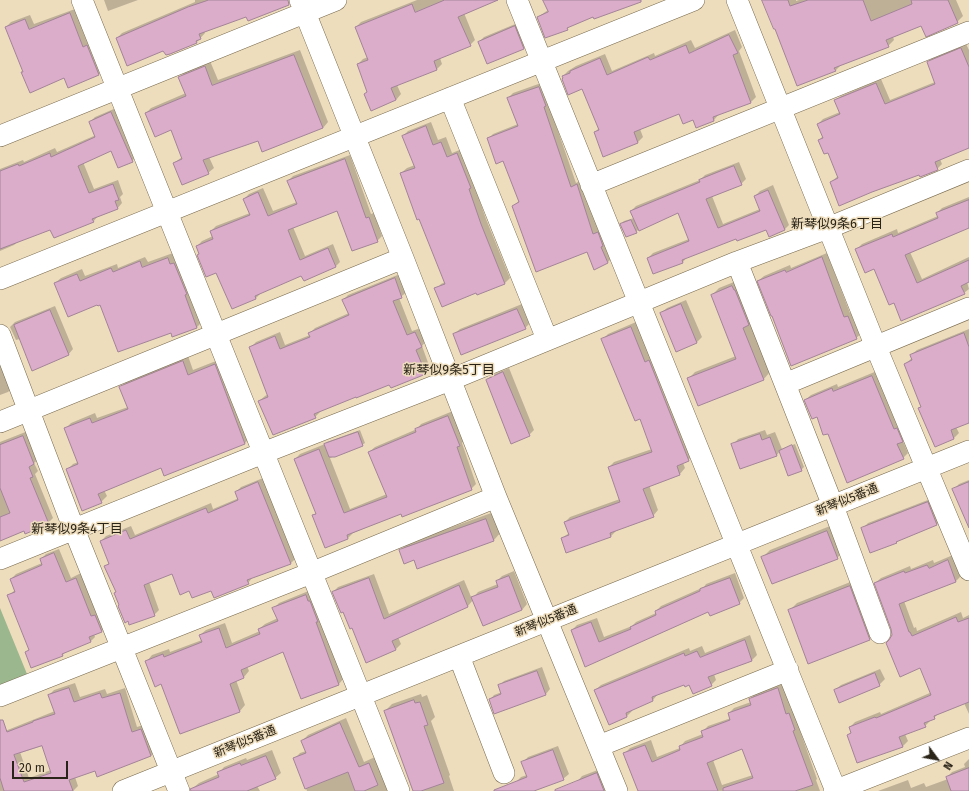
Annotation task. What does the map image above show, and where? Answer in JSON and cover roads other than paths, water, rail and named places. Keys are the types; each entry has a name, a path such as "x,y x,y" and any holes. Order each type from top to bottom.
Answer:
{"street":[{"path":"82,0 398,791"},
{"path":"0,136 118,89 302,6 336,0"},
{"path":"518,0 788,670 835,791 969,738"},
{"path":"0,279 694,0"},
{"path":"737,0 876,347 969,570"},
{"path":"302,6 355,136 496,497 617,791"},
{"path":"591,184 969,32"},
{"path":"450,98 547,339"},
{"path":"0,559 263,453 450,380 736,262 828,228 969,170"},
{"path":"0,422 403,258"},
{"path":"736,262 833,506 880,633"},
{"path":"785,384 969,308"},
{"path":"0,335 121,649 179,791"},
{"name":"新琴似5番通","path":"123,791 969,451"},
{"path":"0,696 311,573 496,497"},
{"path":"459,656 504,773"},
{"path":"599,746 788,670"}],"district":[{"name":"新琴似9条6丁目","path":"837,224"},
{"name":"新琴似9条5丁目","path":"449,370"},
{"name":"新琴似9条4丁目","path":"77,529"}]}
